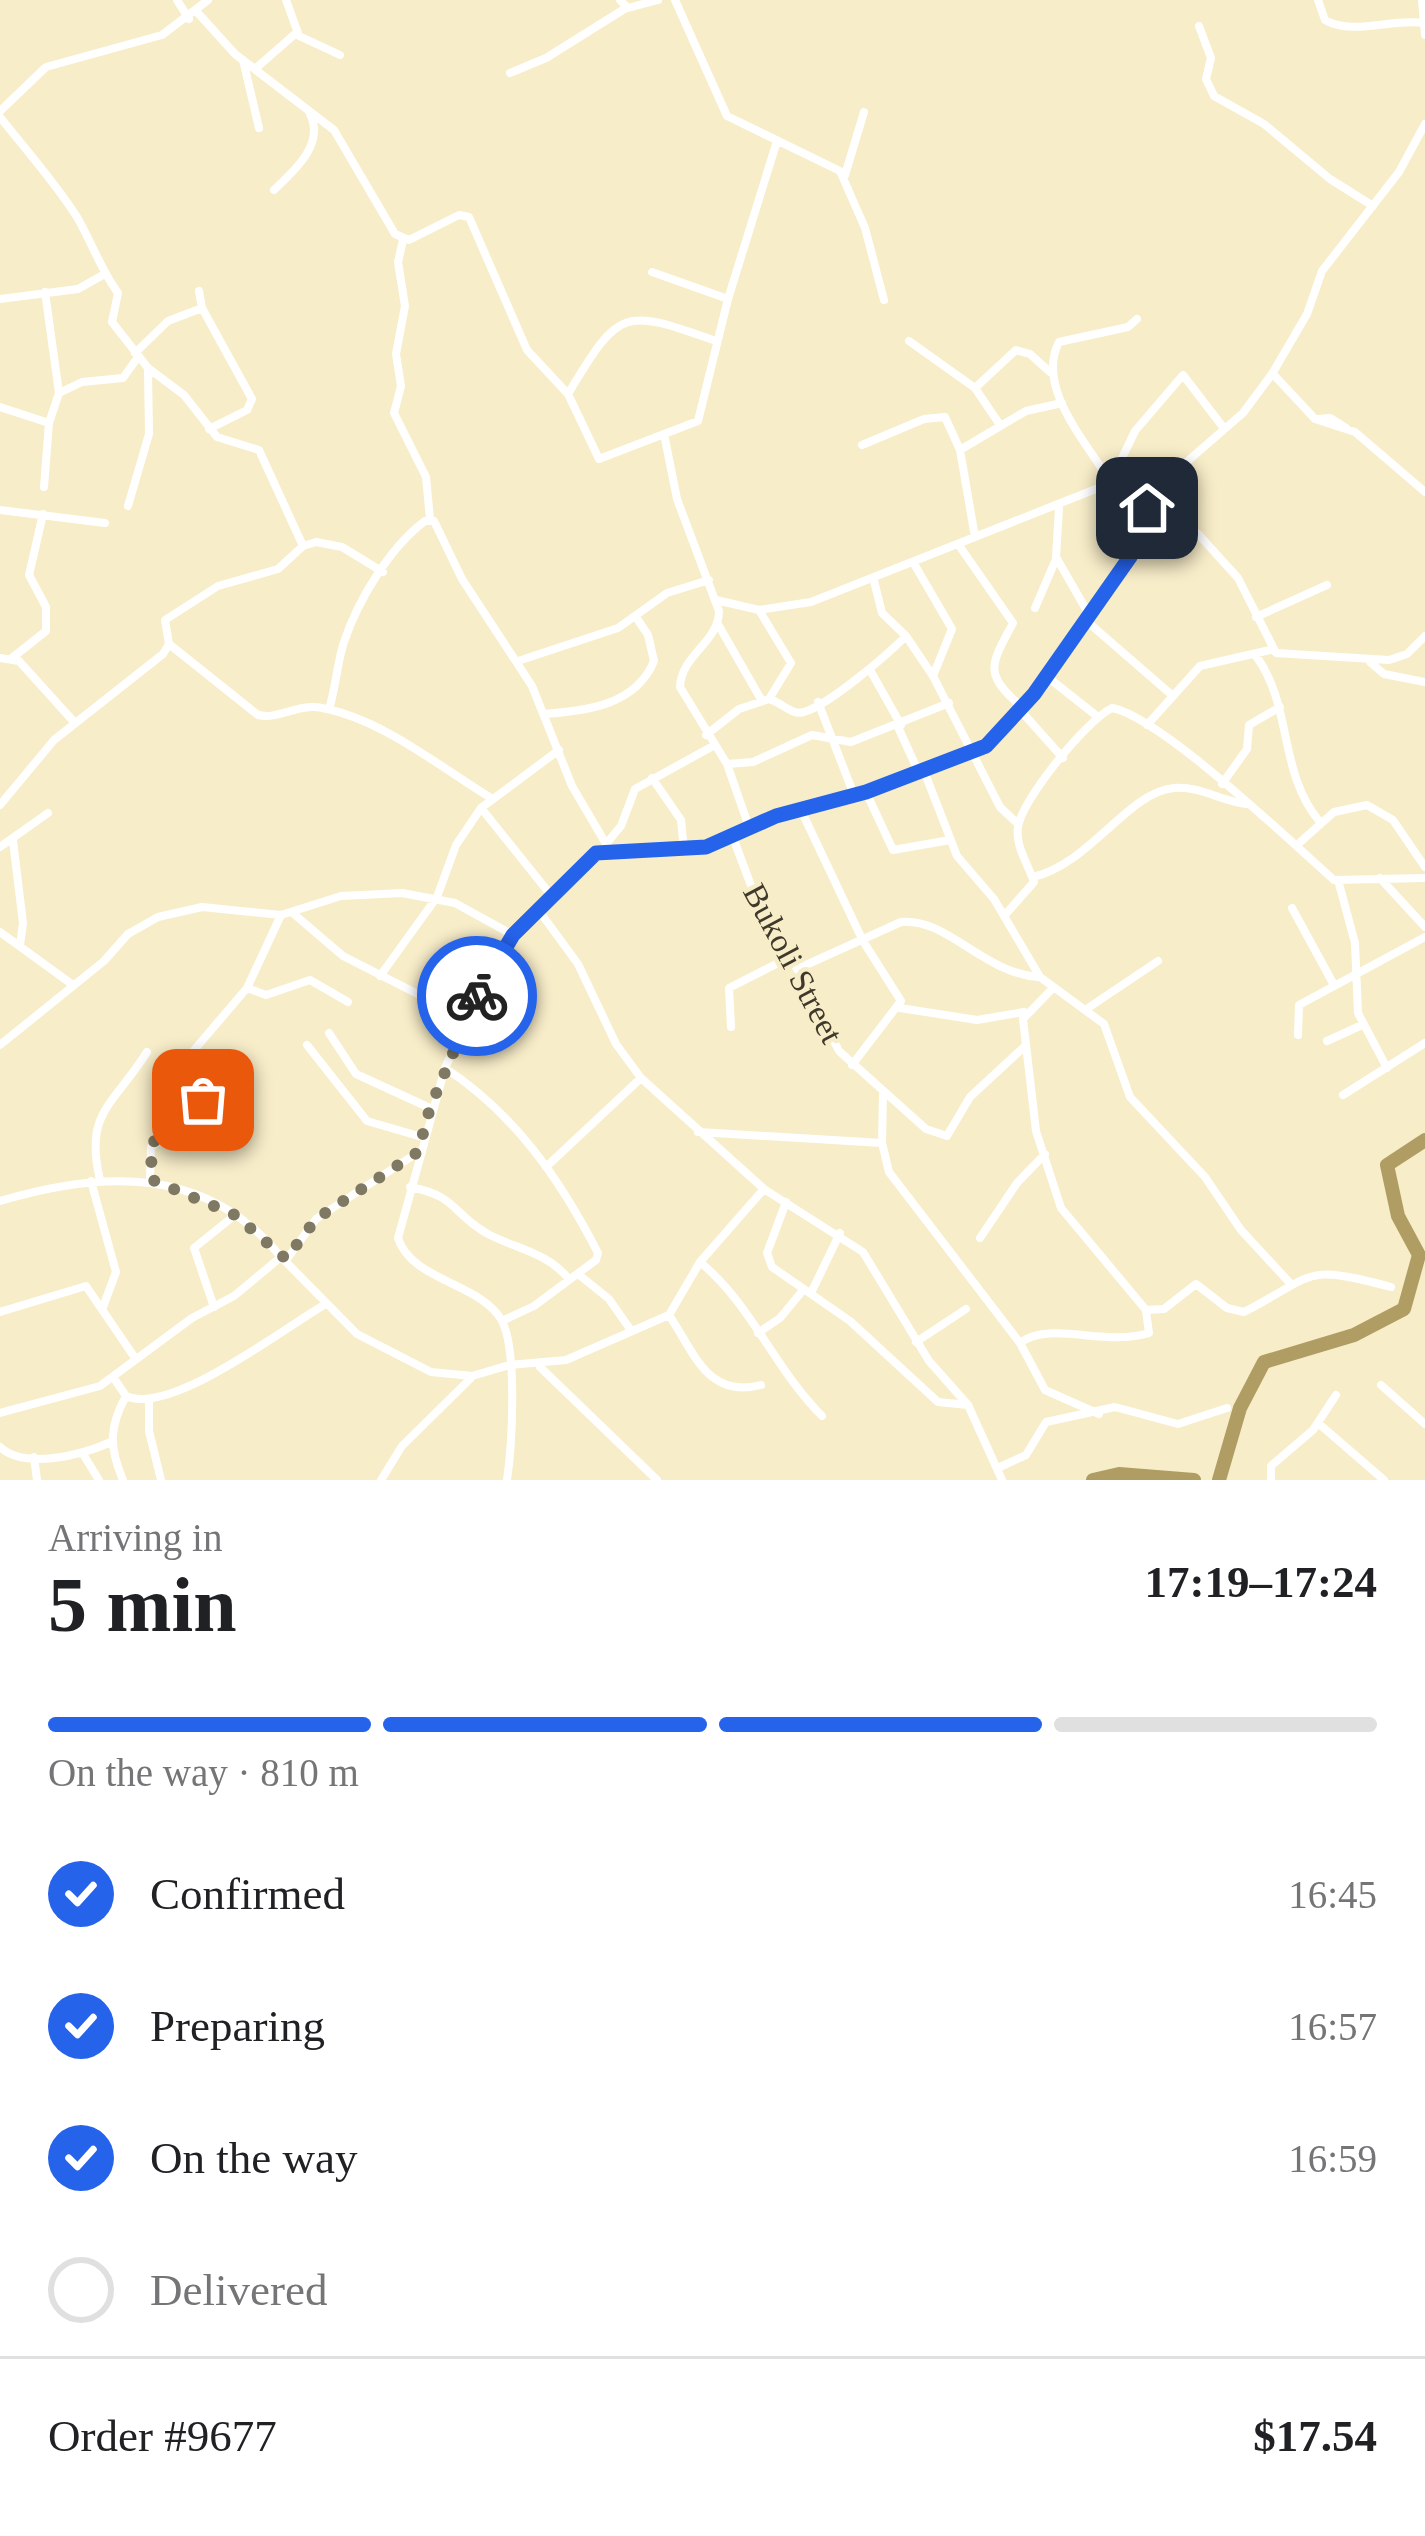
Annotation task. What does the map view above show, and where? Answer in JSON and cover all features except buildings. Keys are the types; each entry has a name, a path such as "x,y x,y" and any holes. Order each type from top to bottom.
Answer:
{"street":[{"path":"176,0 255,70 334,130 378,211 403,240"},
{"path":"208,0 193,16 143,42 46,67 4,100 0,114 75,215 119,298 112,322 148,368 184,395 209,429 225,442 251,443 259,450 303,546"},
{"path":"286,0 298,35"},
{"path":"510,73 546,58 623,4 658,0"},
{"path":"675,0 727,116 824,159 844,176 884,299"},
{"path":"1318,0 1325,20 1342,28 1385,21 1424,23"},
{"path":"1421,0 1425,35"},
{"path":"1199,26 1211,58 1206,79 1214,95 1264,124 1330,179 1373,206"},
{"path":"255,70 286,38 298,35 340,55"},
{"path":"243,60 260,128"},
{"path":"844,176 864,112"},
{"path":"274,190 297,168 314,141 317,129 310,113"},
{"path":"607,847 685,851 800,808 866,792 975,751 1022,710 1130,557 1152,492 1243,413 1273,374 1306,314 1322,271 1373,206 1425,124"},
{"path":"403,240 459,214 469,217 527,350 568,394 599,459 698,421 728,298 777,141"},
{"path":"403,240 398,262 405,306 396,355 401,386 394,413 426,477 430,519 442,529 462,579 518,661 581,805 607,847"},
{"path":"652,272 728,298"},
{"path":"0,299 78,289 104,275"},
{"path":"199,291 202,308 252,399 248,410 209,429"},
{"path":"44,487 49,423 59,393 45,292"},
{"path":"59,393 82,382 123,378 168,321 202,308"},
{"path":"568,394 602,340 628,320 651,316 716,341"},
{"path":"1051,373 1060,342 1128,327 1138,319"},
{"path":"909,341 975,388 1000,424"},
{"path":"975,388 1016,350 1030,354 1051,373 1112,481 1152,492 1238,578 1270,650 1284,656 1370,662 1407,654 1425,636"},
{"path":"128,506 149,434 148,368"},
{"path":"1273,374 1315,419 1338,420 1425,492"},
{"path":"714,600 759,610 811,602 1060,507 1112,481 1135,431 1183,375 1223,427"},
{"path":"960,450 1035,407 1064,403"},
{"path":"0,407 49,423"},
{"path":"862,445 941,415 960,450 975,537"},
{"path":"664,434 677,499 709,580 719,626 765,700 800,714 870,670 906,636"},
{"path":"1035,608 1057,557 1060,507"},
{"path":"0,510 105,523"},
{"path":"0,658 12,658 46,631 46,607 29,575 43,514"},
{"path":"329,709 346,638 405,537 430,519"},
{"path":"382,572 328,542 303,546 278,569 218,586 163,623 169,644 258,715 271,718 305,705 329,709 375,728 491,798"},
{"path":"958,544 1013,623 993,662 996,680 1063,758"},
{"path":"1057,557 1085,615 1173,696"},
{"path":"913,562 952,629 944,661 933,676"},
{"path":"518,661 586,641 636,617 667,593 709,580"},
{"path":"874,581 882,613 906,636 933,676 1000,807 1018,824 1032,888 1004,916"},
{"path":"1256,617 1328,585"},
{"path":"706,735 739,709 765,700 791,663 759,610"},
{"path":"544,714 595,709 636,688 654,661 648,634 636,617"},
{"path":"719,626 680,677 706,735 727,764 749,827"},
{"path":"0,805 43,751 169,644"},
{"path":"1147,725 1200,666 1270,650"},
{"path":"1256,656 1280,706 1290,763 1319,822"},
{"path":"12,658 75,723"},
{"path":"1370,662 1384,674 1425,682"},
{"path":"870,670 963,865 1004,916 1040,977 1088,1008 1111,1036 1130,1097 1205,1178 1241,1230 1289,1282"},
{"path":"1046,675 1098,717"},
{"path":"818,702 854,795"},
{"path":"727,764 754,762 812,735 851,742 949,703"},
{"path":"1222,784 1247,749 1249,725 1280,706"},
{"path":"1018,824 1098,717 1115,708 1147,725 1338,880 1355,943 1361,1025 1387,1069"},
{"path":"507,1480 509,1365 502,1321 482,1301 403,1250 398,1238 430,1108 480,989 513,935 586,859 607,847 621,826 629,797 652,778 713,746"},
{"path":"380,976 437,897 456,845 481,808 559,750"},
{"path":"652,778 681,820 685,851"},
{"path":"1033,877 1075,862 1157,792 1204,790 1248,805"},
{"path":"866,792 893,850 950,840"},
{"path":"1297,845 1319,822 1348,806 1382,812 1403,831 1425,867"},
{"path":"481,808 550,894"},
{"path":"800,808 863,940 897,991 900,1008"},
{"path":"0,847 48,813"},
{"name":"Bukoli Street","path":"732,836 766,925 797,969 826,1032 852,1065 926,1129 947,1136 970,1097 1024,1047"},
{"path":"13,841 20,867 20,945"},
{"path":"1298,1035 1301,1001 1355,979 1425,932 1380,878"},
{"path":"1338,880 1425,878"},
{"path":"0,1045 128,934 158,917 202,907 281,915 341,896 402,892 437,897 513,935"},
{"path":"537,908 578,964 616,1044 641,1078 764,1189 840,1233 882,1278 916,1342 968,1406 1000,1467 1002,1480"},
{"path":"1292,908 1334,985"},
{"path":"294,914 343,956 467,1019"},
{"path":"189,1056 247,988 281,915"},
{"path":"797,969 916,920 990,965 1014,976 1040,977"},
{"path":"0,932 73,986"},
{"path":"731,1027 729,988 788,958"},
{"path":"1088,1008 1158,961"},
{"path":"247,988 266,995 289,983 310,980 348,1002"},
{"path":"900,1008 977,1020 1025,1012 1052,988"},
{"path":"434,1000 480,989"},
{"path":"852,1065 900,1008"},
{"path":"1020,1343 1044,1331 1123,1341 1149,1333 1146,1310 1067,1219 1036,1131 1024,1047 1025,1012"},
{"path":"1327,1041 1361,1025"},
{"path":"329,1034 356,1074 430,1108"},
{"path":"1343,1095 1425,1043"},
{"path":"307,1045 367,1121 422,1137"},
{"path":"103,1307 116,1272 95,1180 95,1121 147,1052"},
{"path":"150,1179 153,1142 183,1124 233,1055"},
{"path":"445,1068 503,1111 546,1167 598,1252 573,1276 502,1321"},
{"path":"546,1167 641,1078"},
{"path":"884,1094 883,1158 901,1189 928,1217 1020,1343 1051,1396 1099,1414"},
{"path":"697,1132 882,1143"},
{"path":"0,1413 63,1400 112,1377 284,1258 316,1219 418,1152"},
{"path":"980,1238 1017,1183 1045,1154"},
{"path":"0,1201 95,1180 150,1179 235,1215 357,1334 430,1372 472,1376 509,1365 539,1366 566,1360 669,1315 700,1262 764,1189"},
{"path":"410,1187 448,1197 484,1232 543,1254 609,1299 630,1330"},
{"path":"786,1202 768,1260 938,1402 968,1406"},
{"path":"214,1307 194,1248 235,1215"},
{"path":"758,1333 808,1291 840,1233"},
{"path":"700,1262 733,1292 788,1380 822,1416"},
{"path":"1146,1310 1164,1309 1196,1284 1227,1308 1244,1312 1289,1282 1317,1273 1391,1287"},
{"path":"0,1312 86,1286 135,1358"},
{"path":"112,1377 126,1396 149,1401 215,1375 324,1305"},
{"path":"916,1342 966,1310"},
{"path":"669,1315 721,1385 737,1391 761,1385"},
{"path":"539,1366 657,1480"},
{"path":"380,1480 402,1446 472,1376"},
{"path":"1381,1385 1425,1424"},
{"path":"1271,1480 1271,1466 1318,1423 1336,1395"},
{"path":"123,1480 110,1442 112,1422 126,1396"},
{"path":"149,1401 148,1431 161,1480"},
{"path":"1000,1467 1026,1455 1042,1424 1115,1407 1178,1424 1227,1408"},
{"path":"1318,1423 1384,1480"},
{"path":"2,1452 34,1457 82,1454 110,1442"},
{"path":"82,1454 99,1480"},
{"path":"34,1457 37,1480"}],"waterway":[{"path":"1219,1480 1240,1408 1264,1362 1354,1335 1404,1309 1419,1255 1398,1216 1387,1165 1425,1140"},
{"path":"1093,1480 1119,1474 1194,1480"}],"way so far":[{"path":"203,1100 183,1124 153,1142 150,1179 249,1223 286,1259 298,1239 334,1204 377,1183 418,1152 445,1068 477,996"}],"route":[{"path":"477,996 495,958 513,935 596,853 706,847 776,816 866,792 986,746 1034,694 1130,557 1147,508"}]}
